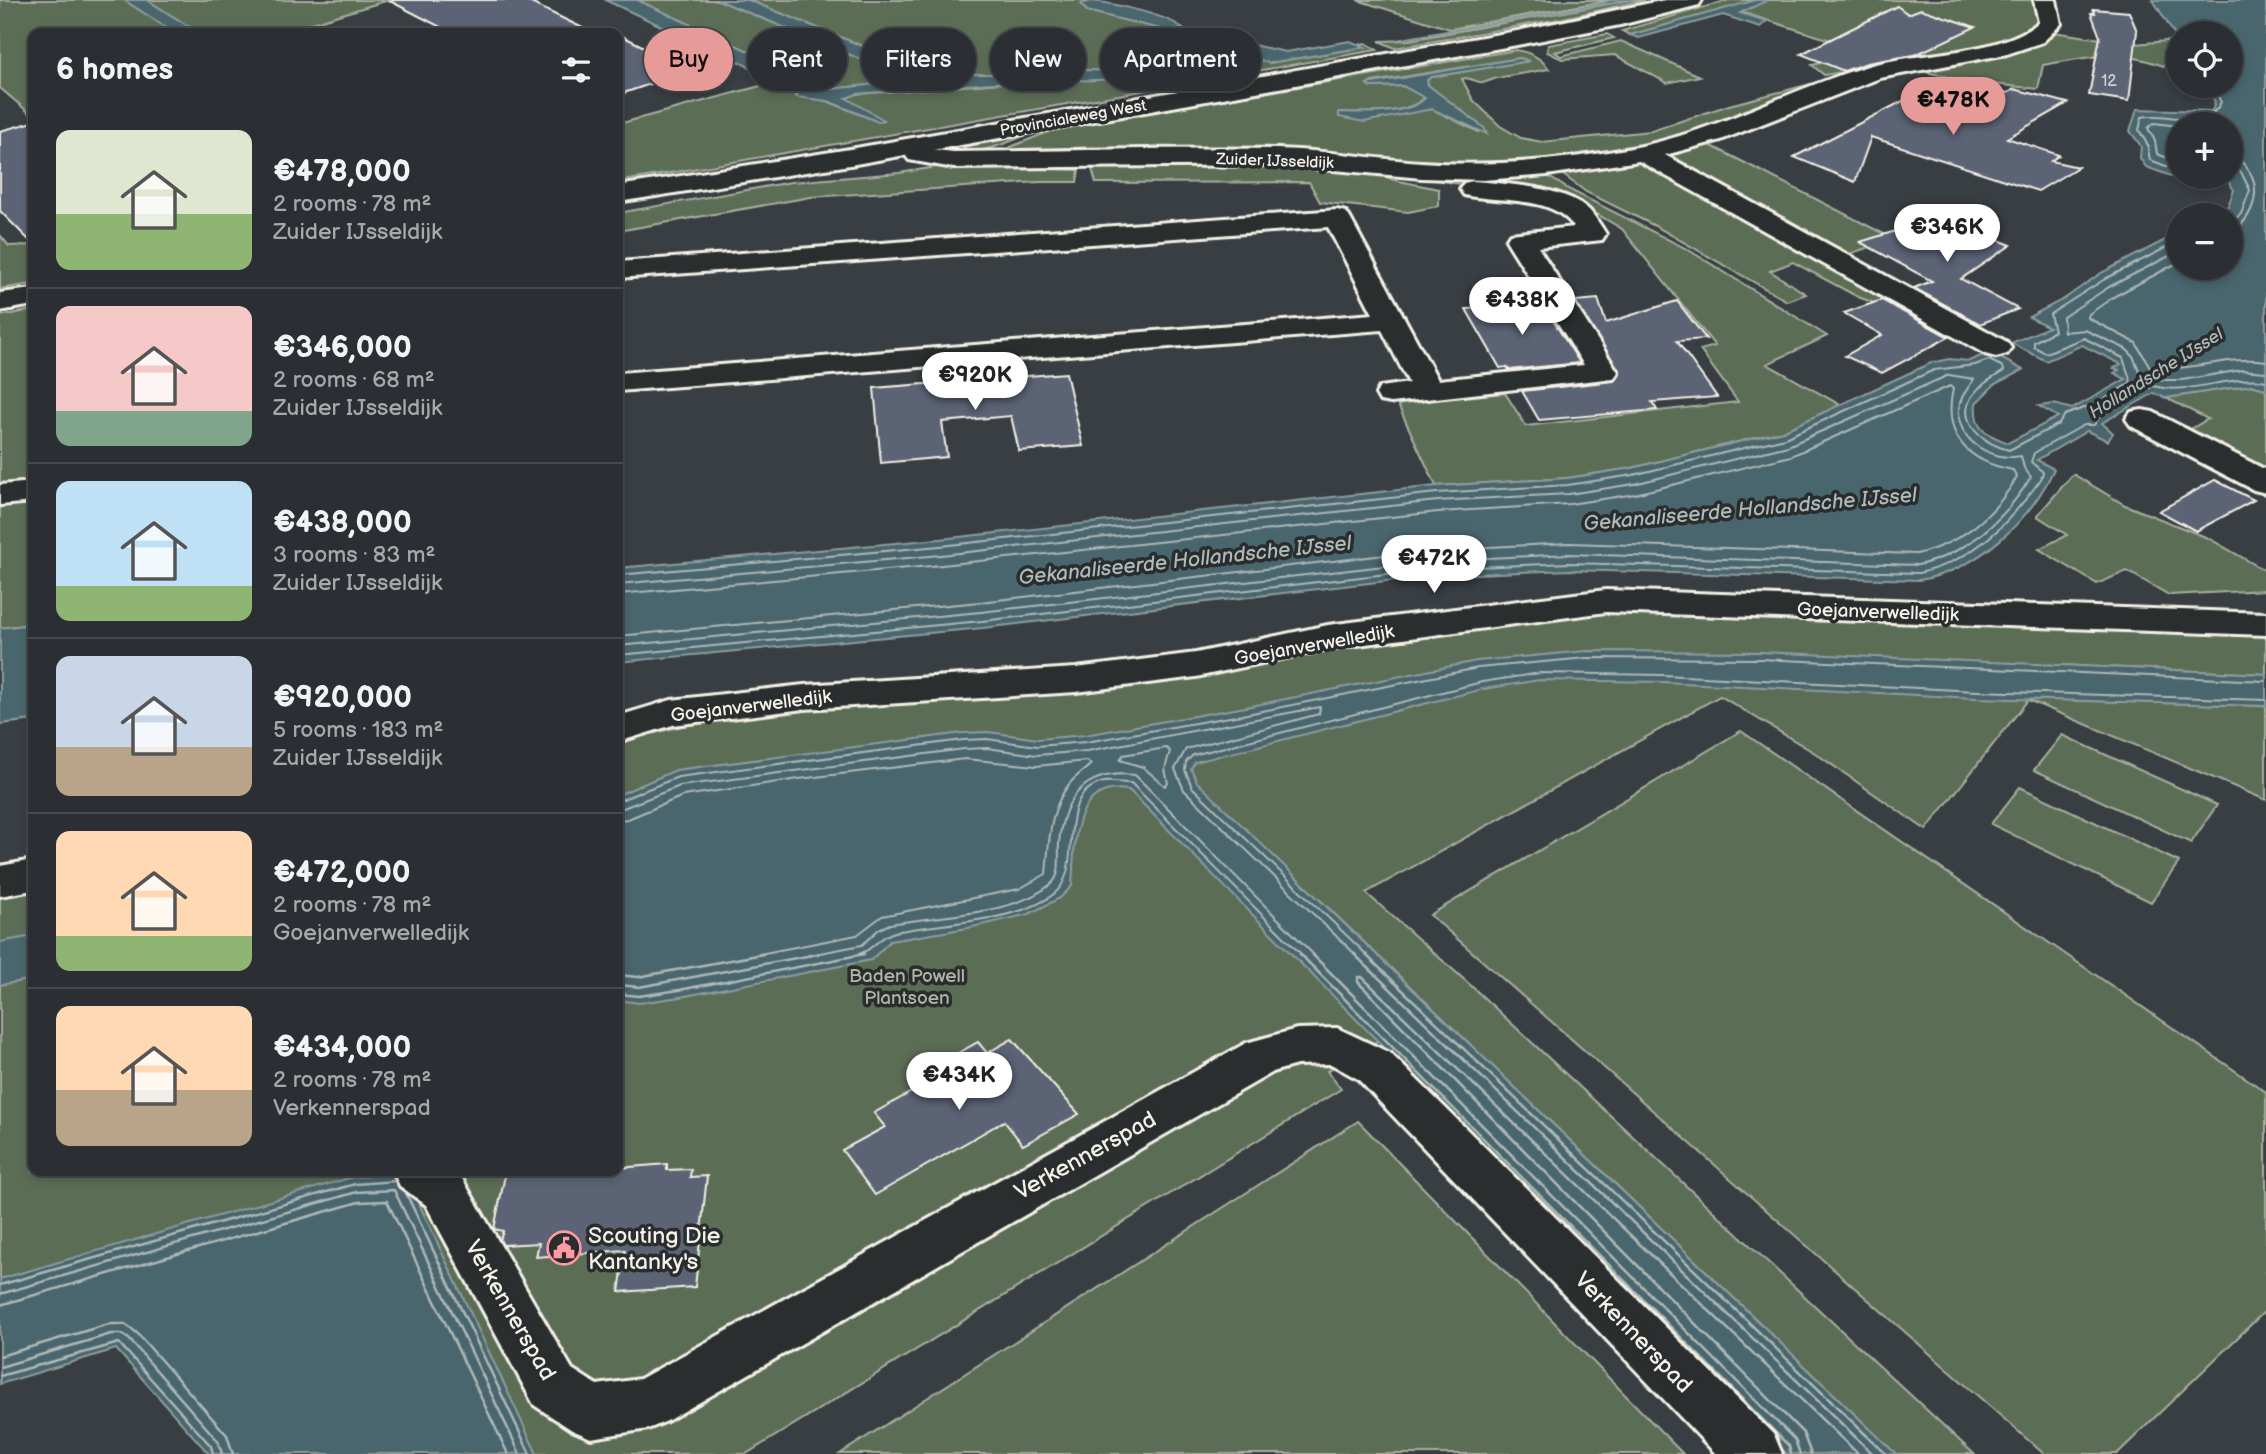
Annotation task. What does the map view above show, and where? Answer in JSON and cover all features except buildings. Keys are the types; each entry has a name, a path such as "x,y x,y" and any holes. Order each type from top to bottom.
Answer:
{"street":[{"name":"Provincialeweg West","path":"623,193 911,146 1517,38 1620,18 1692,0"},
{"name":"Zuider IJsseldijk","path":"911,146 918,155 954,160 1279,157 1483,172 1548,167 1643,153 1712,135 1874,72 1999,49 2035,37 2050,24 2045,0"},
{"path":"1643,153 1996,348"},
{"path":"1390,166 1394,175 1412,181 1529,196 1568,208 1579,215 1592,234 1520,240 1571,317 1603,372 1391,394"},
{"path":"623,270 1337,218 1428,390"},
{"path":"0,302 28,298"},
{"path":"623,382 1390,321"},
{"path":"2142,419 2266,483"},
{"path":"0,495 28,492"},
{"name":"Goejanverwelledijk","path":"623,727 671,713 804,697 1076,680 1196,666 1328,637 1606,601 2266,624"},
{"path":"0,881 28,876"},
{"name":"Verkennerspad","path":"424,1176 443,1190 553,1387 591,1412 648,1403 1262,1056 1297,1047 1336,1046 1374,1066 1754,1454"}],"green space":[{"path":"0,0 124,0 167,28 28,28 28,112 0,88"},
{"path":"147,0 389,0 300,28 191,28"},
{"path":"637,0 718,0 786,28 747,28 747,50 733,44 733,28 698,28"},
{"path":"748,0 1080,0 1087,2 1082,5 1087,11 1158,28 1100,28 1100,71 1086,70 1086,28 990,28 990,74 976,74 976,28 861,28 861,45 847,40 847,28 818,28"},
{"path":"1357,0 1611,0 1450,29"},
{"path":"1631,0 1645,0 1559,19 1395,48 1379,41 1409,40"},
{"path":"1729,0 2035,0 2041,22 2028,36 1971,52 1824,75 1812,65 1869,52 1728,8 1630,35 1622,31"},
{"path":"2053,32 2135,44 2166,41 2166,67 2142,59 2111,56 2043,65 2038,89 1973,82 1911,69"},
{"path":"1607,34 1614,38 1555,52 1561,56 1621,41 1700,76 1667,83 1615,55 1562,59 1547,52 1548,45"},
{"path":"1366,43 1377,50 1261,70 1261,60 1269,63 1364,47 1360,44"},
{"path":"1516,50 1535,56 1549,69 1483,83 1462,79 1473,100 1500,126 1521,138 1542,142 1651,131 1729,105 1830,79 1763,113 1640,149 1489,167 993,154 1053,130","holes":["1520,58 1529,61 1431,77 1427,80 1428,85 1484,128 1479,132 1432,109 1339,117 1339,112 1397,110 1418,103 1425,97 1403,86 1370,87 1367,84 1373,82"]},
{"path":"847,53 861,59 861,86 847,87"},
{"path":"1086,79 1100,79 1100,91 1141,91 623,181 623,123 747,90 799,91 796,96 827,101 879,122 845,98 857,94 896,91 976,91 976,85 990,84 990,91 1086,91"},
{"path":"1040,128 991,148 959,153 967,145"},
{"path":"1702,141 1894,239 1849,254 1784,217 1768,220 1667,159 1669,153"},
{"path":"1137,160 1365,168 1394,180 1439,189 1439,206 1408,212 1320,202 1309,182 1096,183 1092,169"},
{"path":"1624,160 1660,167 1911,307 1899,312 1858,297 1793,262 1770,271 1806,294 1787,301 1657,227 1586,192 1562,174 1562,171"},
{"path":"949,165 1036,165 1046,169 1079,170 1077,182 811,197 623,230 623,212 791,182 899,173"},
{"path":"1541,172 1570,190 1687,249 1827,336 1767,364 1842,406 1783,431 1632,468 1568,478 1436,486 1397,403 1505,393 1526,426 1738,402 1700,350 1715,346 1622,229 1595,213 1562,201 1412,176"},
{"path":"0,235 9,246 28,245 28,285 0,289"},
{"path":"28,311 28,486 0,489 0,316"},
{"path":"2251,385 2266,389 2266,477 2182,434 2208,419 2166,398"},
{"path":"2073,474 2125,505 2208,538 2266,571 2266,590 2169,595 2127,571 2097,584 2039,549 2067,535 2037,516"},
{"path":"28,496 28,625 0,628 0,499"},
{"name":"Baden Powell Plantsoen","path":"1553,610 2266,624 2266,674 2033,664 2023,699 2266,706 2266,800 2028,700 1926,830 1815,753 1720,696 1366,893 1467,982 1974,1454 1896,1454 1319,899 1398,1029 1327,1071 1341,1089 746,1454 486,1454 0,1314 0,889 28,885 28,1176 623,1176 623,741 711,719"},
{"path":"1741,731 2266,1092 2266,1310 2117,1454 2044,1454 1430,915"},
{"path":"2062,735 2217,805 2191,843 2034,770"},
{"path":"2020,787 2179,862 2151,902 1991,824"},
{"path":"1358,1121 1683,1454 840,1454"}],"water":[{"path":"124,0 147,0 191,28 167,28"},
{"path":"605,0 637,0 698,28 666,28"},
{"path":"718,0 748,0 818,28 786,28"},
{"path":"1611,0 1631,0 1396,40 1599,4"},
{"path":"1756,0 1768,0 1740,13 1767,21 1760,27 1723,15 1639,38 1630,35"},
{"path":"2153,0 2266,0 2266,389 2251,385 2166,398 2154,393 2102,423 2113,433 2108,441 2087,431 2037,460 2054,469 2044,488 2016,525 1981,555 1940,575 1919,580 1569,570 1429,576 983,628 623,662 623,568 940,539 1436,486 1568,478 1632,468 1783,431 1931,363 1949,359 1969,361 1990,352 2023,370 1995,384 1976,403 1977,420 1983,430 2008,443 2058,417 2039,406 2054,404 2072,409 2126,379 2114,373 2119,370 2114,368 2121,364 2082,345 2046,361 2011,343 2049,327 2029,317 2064,299 2101,273 2166,240 2166,280 2243,280 2243,203 2229,203 2233,189 2243,189 2243,112 2166,112 2166,174 2146,167 2140,158 2141,146 2130,131 2137,109 2212,111 2215,102 2212,98 2243,98 2243,21 2166,21"},
{"path":"1091,1 1126,7 1167,19 1182,28 1156,28 1087,11 1081,4"},
{"path":"847,40 861,45 861,59 847,53"},
{"path":"1350,41 1365,47 1269,63 1261,60 1261,47 1286,52"},
{"path":"733,44 747,50 747,66 733,59"},
{"path":"1520,58 1529,61 1431,77 1427,80 1428,85 1484,128 1487,134 1432,109 1364,122 1339,117 1339,112 1408,108 1425,98 1403,86 1370,87 1367,84"},
{"path":"1086,70 1100,71 1100,79 1086,80"},
{"path":"976,74 990,74 990,83 976,84"},
{"path":"861,86 861,91 894,91 857,94 846,98 884,120 879,122 828,101 796,97 799,91 847,91 847,87"},
{"path":"28,625 28,721 0,724 0,628"},
{"path":"1587,651 1759,652 2266,674 2266,706 1977,698 1663,682 1540,680 1483,689 1195,762 1191,769 1197,782 1896,1454 1787,1454 1129,790 1110,790 1096,796 1086,806 1076,836 1072,886 1060,898 1029,914 968,928 890,941 871,960 680,997 639,1003 623,1001 623,793 676,770 963,733 988,732 1038,739 1085,735 1246,707 1477,661"},
{"path":"28,937 28,980 0,985 0,942"},
{"path":"406,1176 537,1454 209,1454 116,1349 0,1384 0,1279 353,1177"}],"place":[{"name":"Scouting Die Kantanky's","path":"564,1248"}],"water label":[{"name":"Hollandsche IJssel","path":"2156,373"},
{"name":"Gekanaliseerde Hollandsche IJssel","path":"1750,509"},
{"name":"Gekanaliseerde Hollandsche IJssel","path":"1185,560"}]}
